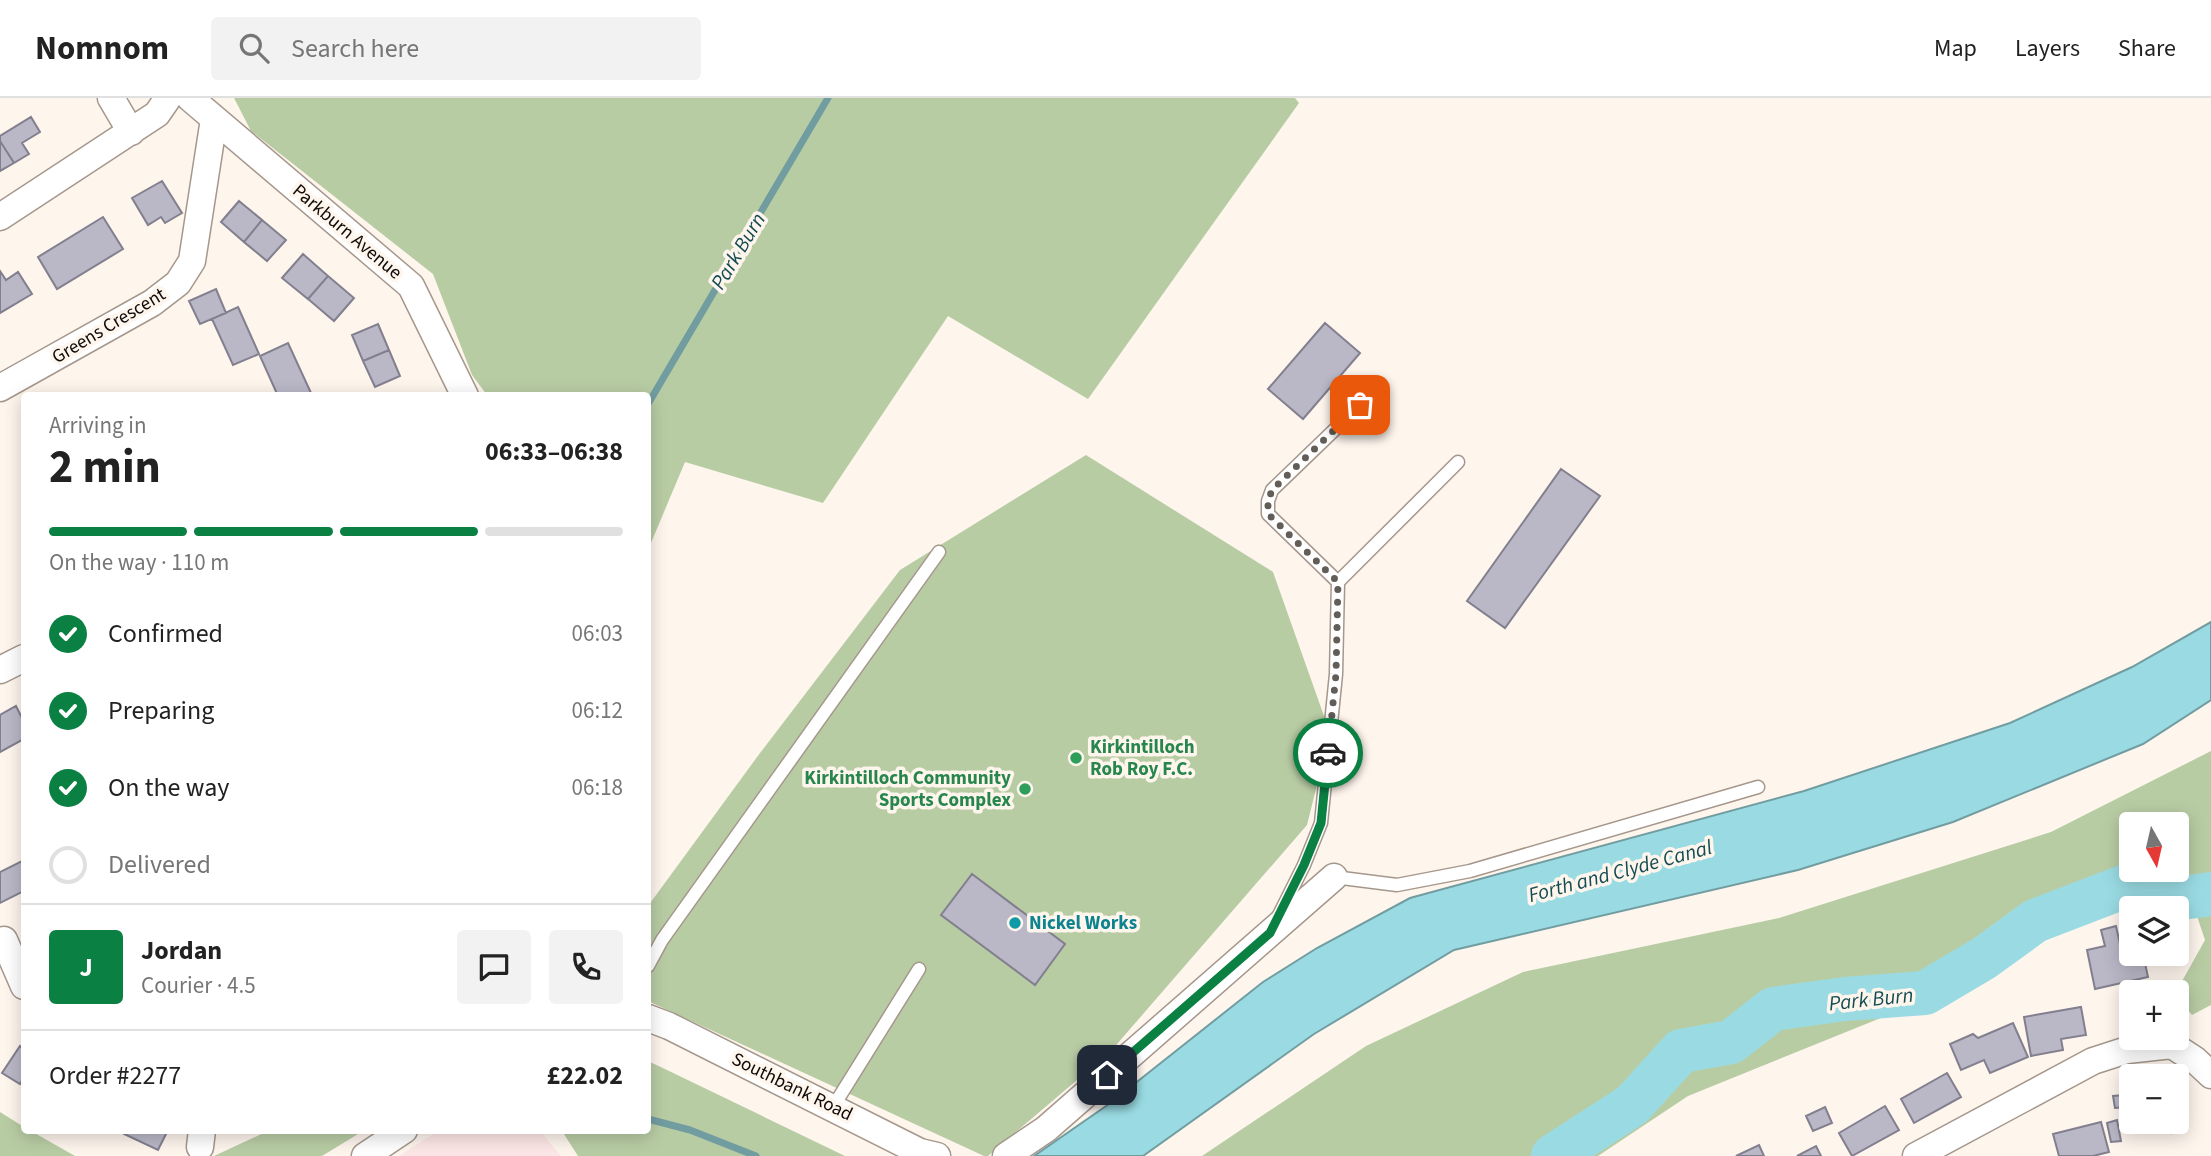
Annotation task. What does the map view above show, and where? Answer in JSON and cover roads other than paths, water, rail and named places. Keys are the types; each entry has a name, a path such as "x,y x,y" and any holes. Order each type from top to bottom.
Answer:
{"street":[{"path":"111,98 131,132"},
{"path":"0,217 157,114 168,98"},
{"name":"Parkburn Avenue","path":"190,98 411,286 463,392"},
{"name":"Greens Crescent","path":"0,388 152,303 178,283 192,261 214,119"},
{"path":"0,670 21,660"},
{"path":"1006,1156 1046,1129 1334,877"},
{"path":"9,938 21,976"},
{"name":"Southbank Road","path":"651,1019 920,1152 937,1156"},
{"path":"1916,1156 2093,1061 2127,1050 2172,1045 2195,1060 2211,1075"},
{"path":"365,1156 398,1134"}],"lane":[{"path":"1338,582 1268,514 1268,501 1272,490 1378,388"},
{"path":"1270,933 1304,865 1321,823 1336,674 1338,582 1458,462"},
{"path":"651,960 662,940 939,552"},
{"path":"1334,877 1397,885 1471,871 1758,787"},
{"path":"833,1107 919,969"}],"water":[{"name":"Forth and Clyde Canal","path":"2211,622 2211,700 2143,744 1953,822 1798,870 1454,950 1314,1034 1143,1156 1034,1156 1109,1104 1263,982 1317,948 1410,898 1804,791 2010,723 2132,667"}],"waterway":[{"name":"Park Burn","path":"651,399 828,98"},
{"name":"Park Burn","path":"1553,1156 1632,1105 1681,1051 1731,1042 1773,1009 1845,999 1925,993 1984,958 2035,921 2126,886 2174,899 2211,894"},
{"name":"Park Burn","path":"651,1120 690,1130 756,1156"}],"place":[{"name":"Kirkintilloch Rob Roy F.C.","path":"1076,758"},
{"name":"Kirkintilloch Community Sports Complex","path":"1025,789"},
{"name":"Nickel Works","path":"1015,923"}]}
